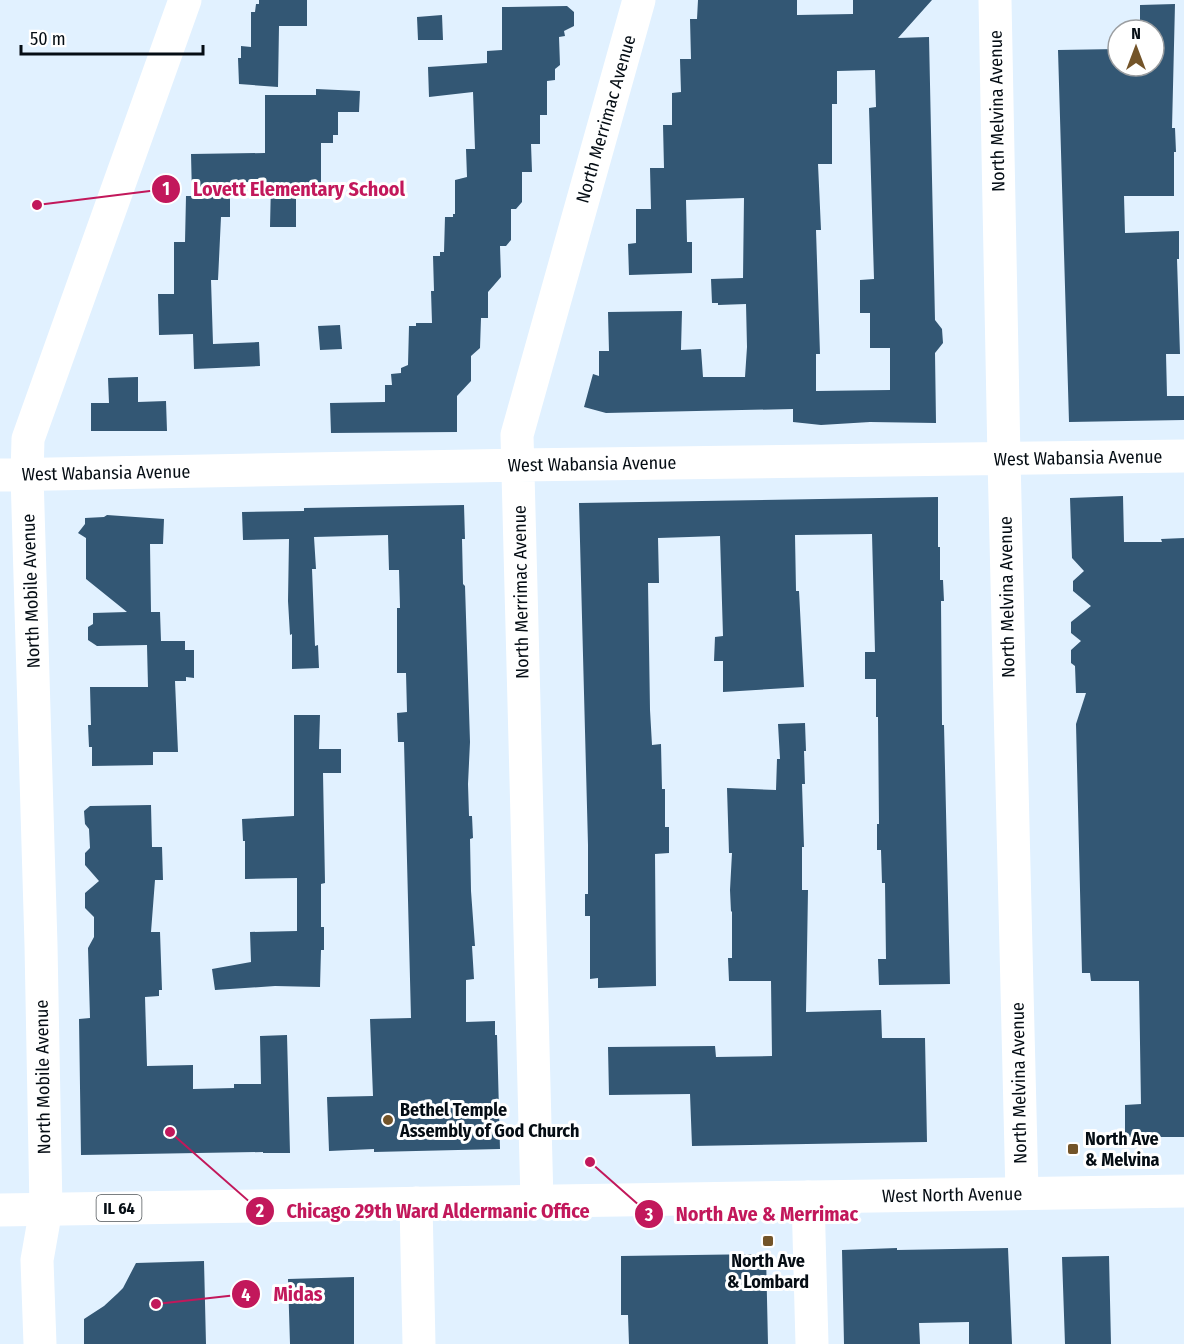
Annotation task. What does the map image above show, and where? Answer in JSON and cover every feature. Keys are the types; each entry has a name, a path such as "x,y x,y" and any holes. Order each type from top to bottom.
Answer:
{"street":[{"name":"North Mobile Avenue","path":"40,1344 38,1260 46,1209 40,933 14,475 185,0"},
{"name":"North Merrimac Avenue","path":"537,1201 517,435 639,0"},
{"name":"North Melvina Avenue","path":"995,0 1022,1193"},
{"name":"West Wabansia Avenue","path":"14,475 518,465 1184,456"},
{"name":"West North Avenue","path":"0,1210 1184,1191"},
{"path":"808,1197 812,1344"},
{"path":"416,1203 419,1344"}],"building":[{"path":"259,0 307,0 307,26 279,26 278,87 239,84 238,58 241,58 241,46 251,47 251,12 255,12"},
{"path":"698,0 797,0 797,15 853,14 853,0 932,0 898,38 929,37 935,320 942,329 943,343 935,353 936,423 870,422 821,425 793,422 793,409 606,413 584,407 593,374 599,376 599,351 609,351 608,312 682,311 681,350 701,349 703,377 745,377 746,304 718,305 718,303 712,303 711,279 743,278 744,198 686,200 687,242 692,242 692,273 629,275 628,244 636,243 636,209 651,209 650,168 664,168 663,125 672,125 672,93 681,92 680,59 691,59 690,19 697,19","holes":["875,70 876,107 869,108 874,279 860,280 860,313 870,313 870,348 890,348 890,390 816,391 816,354 820,354 816,230 821,230 818,164 832,164 832,104 837,104 837,71"]},
{"path":"1175,4 1172,128 1175,128 1176,152 1174,152 1174,196 1124,196 1125,233 1179,231 1179,259 1177,259 1180,354 1166,354 1167,396 1184,396 1184,420 1069,422 1058,50 1106,49 1106,78 1166,78 1166,18 1140,18 1140,5"},
{"path":"567,6 574,12 574,26 564,31 565,36 559,37 560,65 555,69 555,80 547,81 547,115 540,115 540,144 531,144 532,172 522,172 522,202 516,209 511,209 511,240 506,246 500,246 501,277 488,292 488,318 481,318 480,348 471,356 471,381 457,396 457,432 331,433 330,403 385,402 385,385 392,385 391,374 401,373 401,368 408,365 409,326 416,326 416,323 432,323 433,256 440,256 440,252 444,252 445,217 453,217 455,214 455,180 467,177 466,149 475,149 473,92 429,97 428,67 487,63 487,51 502,50 502,7"},
{"path":"442,15 443,40 418,40 417,17"},
{"path":"316,89 360,91 359,112 338,112 338,135 333,135 333,143 321,143 321,189 296,189 296,227 270,227 271,182 230,182 230,217 221,217 218,280 211,280 213,344 259,342 260,366 194,369 193,334 159,335 158,294 174,294 174,242 185,242 186,196 192,196 191,154 265,153 265,95 316,95"},
{"path":"340,325 342,349 320,350 318,326"},
{"path":"138,377 138,402 166,401 167,431 91,431 91,403 109,403 108,378"},
{"path":"1123,496 1124,542 1162,542 1161,539 1184,538 1184,1137 1125,1137 1125,1105 1141,1104 1139,981 1091,981 1090,973 1082,973 1076,724 1086,693 1076,693 1075,666 1071,663 1071,650 1081,641 1071,633 1071,622 1091,606 1073,591 1073,581 1084,571 1072,558 1070,498"},
{"path":"938,497 938,547 940,547 940,580 943,580 944,601 941,601 942,725 944,725 950,984 879,985 878,959 886,959 885,883 882,883 881,850 877,850 877,824 879,824 878,717 876,717 876,679 865,679 865,652 875,652 872,534 795,535 796,591 799,591 804,687 723,692 723,661 714,661 715,637 723,636 720,536 658,538 659,583 648,583 650,710 652,745 661,744 662,789 665,789 665,827 669,827 669,853 655,854 656,986 598,988 598,978 590,979 590,916 585,916 585,894 588,894 588,845 579,503"},
{"path":"464,505 463,584 465,586 470,742 469,816 472,816 473,838 470,839 471,891 475,946 472,946 474,979 466,980 466,1022 495,1021 500,1149 329,1151 327,1097 373,1096 370,1019 411,1018 404,742 398,742 397,713 407,712 406,673 397,673 399,570 389,570 388,535 314,537 316,569 312,569 315,646 318,645 319,668 292,669 292,634 290,635 288,601 289,539 243,540 242,512 304,511 304,508"},
{"path":"107,515 164,519 163,544 150,544 151,612 160,612 161,641 185,641 185,650 194,650 194,678 186,677 186,681 175,681 178,752 153,752 153,765 92,766 92,747 89,747 88,725 91,725 90,687 148,687 147,645 97,646 88,640 88,627 93,624 93,613 127,612 86,579 86,538 78,533 85,524 85,518"},
{"path":"294,715 320,715 319,749 341,749 341,773 323,773 325,883 321,884 321,927 324,927 324,950 321,950 320,987 275,986 215,990 212,969 251,962 250,932 297,931 297,878 245,879 245,841 243,841 242,819 294,816"},
{"path":"805,723 805,784 802,784 804,847 802,847 802,890 808,890 806,1012 881,1010 882,1038 925,1038 927,1142 692,1146 690,1094 609,1095 608,1047 715,1046 716,1057 772,1056 771,981 729,981 728,958 732,958 730,890 732,853 729,853 727,788 776,790 777,759 780,759 778,724"},
{"path":"151,805 152,847 162,847 163,880 155,880 151,932 160,932 162,990 159,990 159,996 145,997 147,1066 193,1065 193,1089 234,1088 234,1084 261,1084 260,1036 287,1035 290,1153 81,1155 79,1019 90,1018 88,948 94,937 94,917 85,908 85,893 99,881 85,865 85,853 90,848 89,829 85,824 84,811 90,806"},
{"path":"897,1248 897,1250 1008,1248 1012,1344 969,1344 969,1322 919,1323 920,1344 844,1344 842,1250"},
{"path":"766,1254 768,1344 629,1344 628,1315 621,1315 621,1256"},
{"path":"1109,1256 1111,1344 1065,1344 1062,1257"},
{"path":"204,1261 206,1344 84,1344 84,1319 104,1306 123,1288 136,1263"},
{"path":"354,1277 354,1344 290,1344 288,1279"}],"place":[{"name":"Lovett Elementary School","path":"37,205"},
{"name":"Bethel Temple Assembly of God Church","path":"388,1120"},
{"name":"Chicago 29th Ward Aldermanic Office","path":"170,1132"},
{"name":"North Ave & Melvina","path":"1073,1149"},
{"name":"North Ave & Merrimac","path":"590,1162"},
{"name":"North Ave & Lombard","path":"768,1241"},
{"name":"Midas","path":"156,1304"}]}
